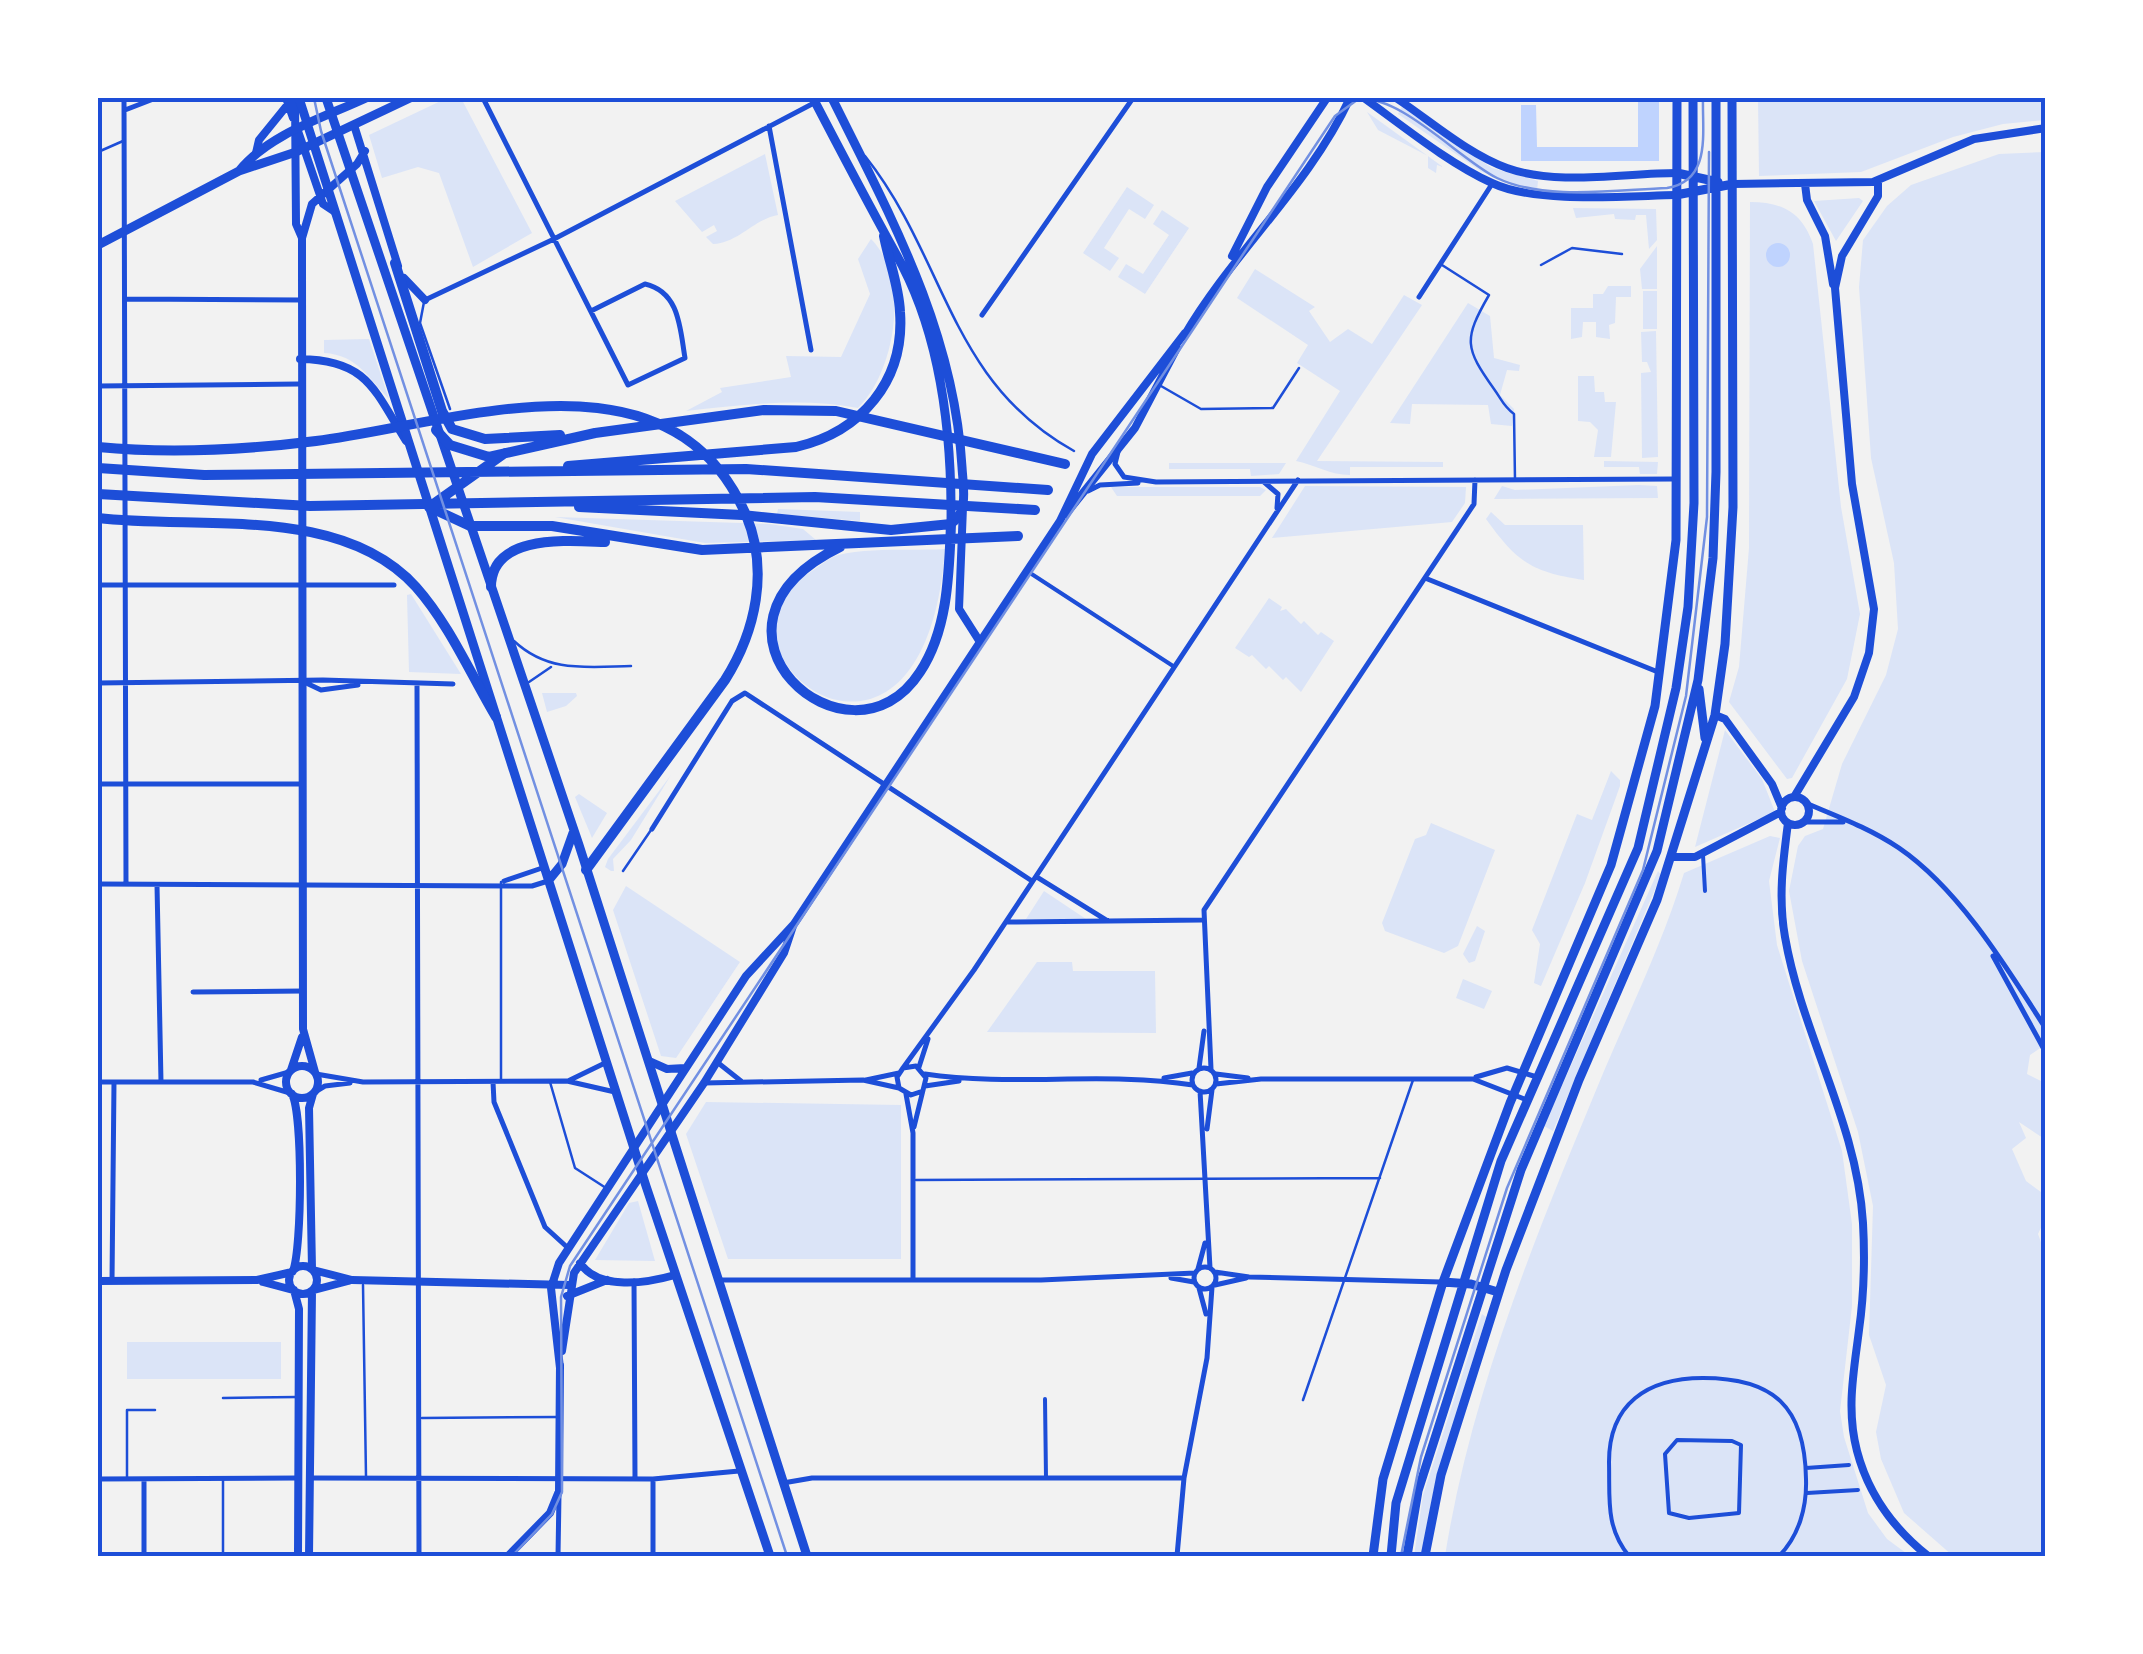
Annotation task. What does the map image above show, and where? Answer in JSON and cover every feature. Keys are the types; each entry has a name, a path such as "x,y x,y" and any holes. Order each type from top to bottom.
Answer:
{"highway":[{"path":"502,472 796,447 828,438 874,403 893,370 900,314 884,236"},
{"path":"396,263 442,411 452,429 486,439 596,433 764,410 816,408 1065,464"},
{"path":"98,446 181,451 254,448 566,405 616,410 657,422 698,448 727,480 751,527 757,562 757,599 749,633 734,666 586,870"},
{"path":"436,430 465,451 489,457 596,433"},
{"path":"506,453 428,506 470,526 542,525 646,543 722,550 1018,536"},
{"path":"98,468 204,475 746,469 1048,490"},
{"path":"98,494 258,505 740,496 1035,510"},
{"path":"509,503 742,515 892,530 951,524 954,575 934,646 911,685 873,708 831,707 805,694 788,677 776,654 772,631 776,604 789,580 811,561 840,547"},
{"path":"98,518 285,529 338,537 396,567 422,594 496,717"},
{"path":"491,587 499,564 535,543 646,543"}],"main road":[{"path":"294,98 339,214 428,506 641,1170 770,1556"},
{"path":"239,172 256,153 327,116 344,102 366,98"},
{"path":"98,245 239,172 296,152 410,98"},
{"path":"830,98 855,143 920,280 942,344 955,406 963,502 960,516 951,524 943,406 915,299 814,100 830,98"},
{"path":"1374,1556 1383,1479 1443,1282 1514,1093 1611,865 1638,779 1661,674 1671,604 1677,479 1677,98"},
{"path":"1390,1556 1396,1503 1501,1160 1638,848 1678,677 1692,541 1693,98"},
{"path":"1407,1556 1418,1491 1520,1170 1658,852 1698,680 1713,558 1716,472 1716,98"},
{"path":"1425,1556 1441,1476 1498,1292 1544,1168 1672,856 1715,715 1725,644 1733,507 1732,98"},
{"path":"327,99 421,387 574,830 807,1556"},
{"path":"344,102 354,125"},
{"path":"1676,172 1716,185"},
{"path":"1676,195 1732,184"},
{"path":"1676,420 1692,415"},
{"path":"1661,674 1678,677"},
{"path":"1698,680 1706,741"},
{"path":"549,880 562,864 574,830"},
{"path":"1638,848 1672,856"},
{"path":"1443,1282 1498,1292"}],"street":[{"path":"124,98 126,884"},
{"path":"125,110 156,98"},
{"path":"294,98 296,224 302,238"},
{"path":"256,153 259,140 294,98"},
{"path":"483,98 628,385 684,358 677,308 645,284 591,311"},
{"path":"982,315 1133,98"},
{"path":"560,1368 551,1283 568,1248 761,955 794,924 887,784 1060,521 1100,442 1185,333 1225,271 1267,188 1327,98"},
{"path":"1225,271 1294,186 1350,98"},
{"path":"1396,98 1490,161 1512,170 1543,175 1676,172"},
{"path":"354,125 396,263 410,289 425,300 554,238 814,100"},
{"path":"1340,116 1355,103 1368,100 1492,184 1539,194 1676,195"},
{"path":"769,126 811,350"},
{"path":"1732,184 1878,181 1974,139 2046,128"},
{"path":"309,1556 313,1290 317,1278 312,1270 309,1124 316,1073 308,1058 303,1029 302,238 312,204 357,164 364,151"},
{"path":"1836,304 1842,256 1878,196 1878,181"},
{"path":"1419,297 1492,184"},
{"path":"1672,856 1688,859 1704,854 1781,810 1820,758 1862,680 1874,609 1852,484 1836,304 1825,236 1807,200 1805,184"},
{"path":"126,299 301,300"},
{"path":"1060,521 1119,451 1161,386 1185,333"},
{"path":"300,359 330,360 356,370 379,395 412,452"},
{"path":"98,386 300,384"},
{"path":"1119,451 1115,464 1124,477 1156,482"},
{"path":"1088,491 1100,485 1156,482 1677,479"},
{"path":"899,1088 901,1070 929,1037 1298,480"},
{"path":"1205,1142 1214,1087 1205,1018 1202,920 1206,906 1474,504 1474,480"},
{"path":"1263,481 1278,494 1274,516"},
{"path":"963,502 954,575 960,614 980,642"},
{"path":"1026,572 1173,666"},
{"path":"1425,578 1661,674"},
{"path":"98,586 394,585"},
{"path":"98,683 302,681 321,690 366,684 453,684"},
{"path":"417,684 418,1556"},
{"path":"652,828 732,701 745,693 1088,912 1116,923"},
{"path":"1715,715 1725,719 1766,775 1787,823 1782,866 1785,939 1834,1086 1860,1191 1863,1274 1851,1382 1853,1435 1866,1478 1878,1500 1906,1538 1928,1556"},
{"path":"1782,866 1803,823 1820,758"},
{"path":"1766,775 1794,796 1903,851 1935,879 2046,1029"},
{"path":"98,784 303,784"},
{"path":"1751,830 1787,823 1860,826"},
{"path":"1704,854 1704,890"},
{"path":"502,882 545,866"},
{"path":"98,884 502,882 532,886 549,880"},
{"path":"157,884 160,1082"},
{"path":"1006,922 1202,920"},
{"path":"558,1556 560,1368 570,1285 580,1263 641,1170 704,1082 784,953 794,924"},
{"path":"1992,954 2007,989 2046,1052"},
{"path":"193,992 303,991"},
{"path":"1193,1085 1205,1018"},
{"path":"298,1556 298,1304 293,1272 298,1232 298,1135 286,1083 303,1029"},
{"path":"919,1068 929,1037"},
{"path":"567,1081 608,1061"},
{"path":"649,1061 667,1068 685,1068"},
{"path":"716,1062 741,1082"},
{"path":"98,1082 253,1082 302,1066 316,1073 363,1082"},
{"path":"863,1080 919,1068"},
{"path":"919,1068 925,1074 967,1080 1156,1080 1193,1085 1200,1091 1206,1240 1214,1286 1207,1317 1207,1358 1184,1478 1177,1556"},
{"path":"1156,1080 1197,1070 1261,1079"},
{"path":"1474,1078 1495,1070 1537,1077"},
{"path":"912,1133 925,1074"},
{"path":"1200,1091 1261,1079 1474,1078 1527,1100"},
{"path":"704,1082 863,1080 899,1088 906,1094 912,1133 914,1280"},
{"path":"925,1086 967,1080"},
{"path":"253,1082 301,1098 327,1086 363,1082 567,1081 618,1093"},
{"path":"112,1280 114,1082"},
{"path":"493,1082 494,1102 545,1227 568,1248"},
{"path":"906,1094 920,1092"},
{"path":"1206,1240 1196,1271 1196,1285 1207,1317"},
{"path":"580,1263 589,1274 608,1280 675,1275"},
{"path":"98,1280 256,1280 304,1266 363,1281 570,1285"},
{"path":"717,1280 1164,1277 1212,1270 1248,1278 1443,1282"},
{"path":"1164,1277 1214,1286 1248,1278"},
{"path":"256,1280 302,1294 352,1280"},
{"path":"567,1296 608,1280"},
{"path":"634,1281 635,1479"},
{"path":"1635,1548 1628,1556 1608,1514 1610,1440 1630,1401 1649,1386 1690,1378 1758,1383 1782,1400 1800,1434 1807,1493 1798,1527 1781,1555 1775,1548"},
{"path":"1044,1399 1046,1478"},
{"path":"1775,1408 1782,1400"},
{"path":"1630,1401 1636,1408"},
{"path":"1688,1440 1732,1440 1741,1446 1738,1513 1689,1518 1669,1513 1665,1486 1670,1446 1688,1440"},
{"path":"1806,1468 1850,1465"},
{"path":"309,1478 654,1479 712,1477 742,1470"},
{"path":"98,1479 298,1478"},
{"path":"783,1483 812,1478 1184,1478"},
{"path":"653,1556 654,1479"},
{"path":"144,1480 144,1556"},
{"path":"1807,1493 1858,1490"},
{"path":"508,1556 550,1513 559,1491"}],"lane":[{"path":"327,99 330,136"},
{"path":"98,152 125,140"},
{"path":"855,143 894,201 990,382 1024,419 1074,451"},
{"path":"1541,265 1572,248 1622,254"},
{"path":"1440,264 1489,295 1470,330 1469,344 1501,404 1514,414 1515,480"},
{"path":"425,300 420,323 450,409"},
{"path":"1161,386 1201,409 1274,408 1299,368"},
{"path":"509,636 531,657 552,666 631,666"},
{"path":"526,686 552,666"},
{"path":"623,871 652,828"},
{"path":"501,1082 502,882"},
{"path":"1303,1400 1413,1078"},
{"path":"550,1082 575,1168 608,1189"},
{"path":"913,1180 1380,1178"},
{"path":"363,1281 366,1479"},
{"path":"224,1398 298,1396"},
{"path":"127,1480 127,1410 155,1410"},
{"path":"419,1418 560,1417"},
{"path":"222,1556 223,1479"}],"shaded area":[{"path":"447,98 461,98 532,233 473,267 439,173 418,167 382,178 369,135"},
{"path":"1758,98 2045,98 2045,120 2003,124 1953,137 1861,172 1759,176"},
{"path":"1402,107 1492,168 1538,181 1537,191 1482,172 1398,114"},
{"path":"1367,112 1427,156 1378,130"},
{"path":"2045,152 2046,1044 2030,1055 2027,1074 2045,1083 2046,1140 2019,1122 2026,1138 2012,1149 2026,1181 2045,1195 2045,1219 2038,1234 2046,1256 2045,1556 1953,1556 1904,1513 1881,1459 1876,1432 1886,1385 1869,1335 1873,1206 1858,1132 1802,961 1789,891 1798,846 1805,836 1823,829 1842,764 1886,675 1898,629 1894,563 1871,458 1859,287 1863,240 1887,206 1911,185 1999,154"},
{"path":"765,154 778,215 713,244 706,237 717,231 714,225 702,232 675,201"},
{"path":"1428,156 1443,167 1437,165 1436,173 1428,168"},
{"path":"1127,187 1154,205 1145,219 1129,209 1104,248 1119,258 1110,271 1083,253"},
{"path":"1814,201 1863,201 1836,241"},
{"path":"1750,202 1789,211 1803,224 1813,244 1841,507 1860,614 1847,679 1792,778 1787,779 1729,702 1739,667 1749,548"},
{"path":"1573,208 1656,209 1657,240 1649,249 1646,215 1636,215 1635,220 1615,219 1614,214 1576,218"},
{"path":"1162,210 1189,228 1145,294 1118,277 1126,264 1143,274 1169,235 1153,224"},
{"path":"871,239 891,277 893,325 881,372 858,408 793,403 686,411 722,392 720,388 791,377 786,356 841,357 870,294 858,259"},
{"path":"1657,246 1657,289 1642,289 1640,269"},
{"path":"1255,269 1315,307 1309,311 1330,342 1348,329 1372,344 1404,295 1422,305 1317,461 1443,462 1443,467 1350,467 1350,475 1296,461 1340,391 1297,363 1308,345 1237,298"},
{"path":"1608,286 1631,286 1631,297 1616,297 1610,339 1596,337 1596,322 1583,322 1582,337 1571,339 1571,308 1593,308 1593,294 1603,294"},
{"path":"1643,291 1657,291 1657,329 1643,329"},
{"path":"1468,303 1490,316 1494,358 1520,365 1519,371 1507,370 1500,395 1514,409 1512,426 1491,424 1488,405 1412,404 1410,424 1390,423"},
{"path":"1656,331 1658,457 1642,458 1641,373 1651,372 1647,362 1642,362 1641,332"},
{"path":"369,339 389,399 354,363 324,353 324,340"},
{"path":"1578,376 1594,376 1595,392 1604,392 1605,402 1616,402 1611,457 1594,457 1598,430 1590,422 1578,421"},
{"path":"1604,461 1658,462 1657,474 1640,474 1639,467 1604,467"},
{"path":"1169,463 1286,463 1279,474 1251,476 1250,469 1169,469"},
{"path":"1305,486 1466,487 1465,503 1452,522 1272,538"},
{"path":"1502,486 1515,490 1657,486 1658,498 1494,499"},
{"path":"1111,487 1266,490 1260,496 1117,496"},
{"path":"778,509 860,512 860,521 777,514"},
{"path":"1491,512 1505,525 1583,525 1584,580 1527,563 1507,546 1486,519"},
{"path":"555,517 769,524 803,529 816,540 705,543"},
{"path":"945,549 928,634 899,682 862,701 825,696 795,675 777,643 779,608 806,575 834,556 877,550"},
{"path":"411,594 461,674 409,672 407,595"},
{"path":"1269,598 1282,607 1280,611 1286,609 1301,624 1304,621 1318,635 1321,632 1334,641 1301,692 1286,677 1283,680 1269,666 1266,669 1252,655 1235,648"},
{"path":"542,693 577,696 566,706 547,712"},
{"path":"1725,730 1762,779 1775,812 1695,847"},
{"path":"1611,771 1620,780 1620,786 1585,883 1541,986 1534,983 1540,944 1532,930 1577,814 1592,820"},
{"path":"671,775 631,840 613,859 614,871 605,867 608,859"},
{"path":"579,794 607,813 592,838 575,797"},
{"path":"1431,823 1495,850 1458,946 1444,953 1385,931 1382,923 1415,839 1426,835"},
{"path":"1770,836 1780,838 1769,881 1777,945 1842,1151 1852,1224 1852,1306 1840,1411 1844,1437 1868,1513 1887,1539 1910,1556 1445,1556 1472,1431 1510,1309 1657,949 1684,873"},
{"path":"1658,871 1661,875 1553,1131 1544,1126"},
{"path":"626,886 740,962 676,1058 661,1056 613,910"},
{"path":"1044,891 1086,919 1026,919"},
{"path":"1477,926 1485,931 1475,961 1469,963 1463,954"},
{"path":"1037,962 1072,962 1073,971 1155,971 1156,1033 987,1032"},
{"path":"1463,979 1492,991 1484,1009 1456,998"},
{"path":"706,1102 901,1105 901,1259 728,1259 686,1134"},
{"path":"638,1201 655,1261 595,1260 629,1203"},
{"path":"1482,1314 1486,1317 1435,1484 1421,1556 1414,1556 1423,1495"},
{"path":"127,1342 281,1342 281,1379 127,1379"}],"water":[{"path":"1638,98 1659,98 1659,161 1521,161 1521,105 1536,105 1537,147 1638,147"},
{"path":"1778,243 1787,246 1787,264 1778,267 1769,264 1766,255 1769,246"}],"tram line":[{"path":"314,98 321,131 787,1556"},
{"path":"512,1556 552,1514 562,1492 561,1297 570,1266 1335,116 1357,100 1373,100 1409,116 1497,178 1536,190 1603,192 1667,188 1691,176 1701,153 1703,98"},
{"path":"1401,1556 1421,1457 1507,1188 1643,870 1686,696 1707,517 1709,152"}]}
